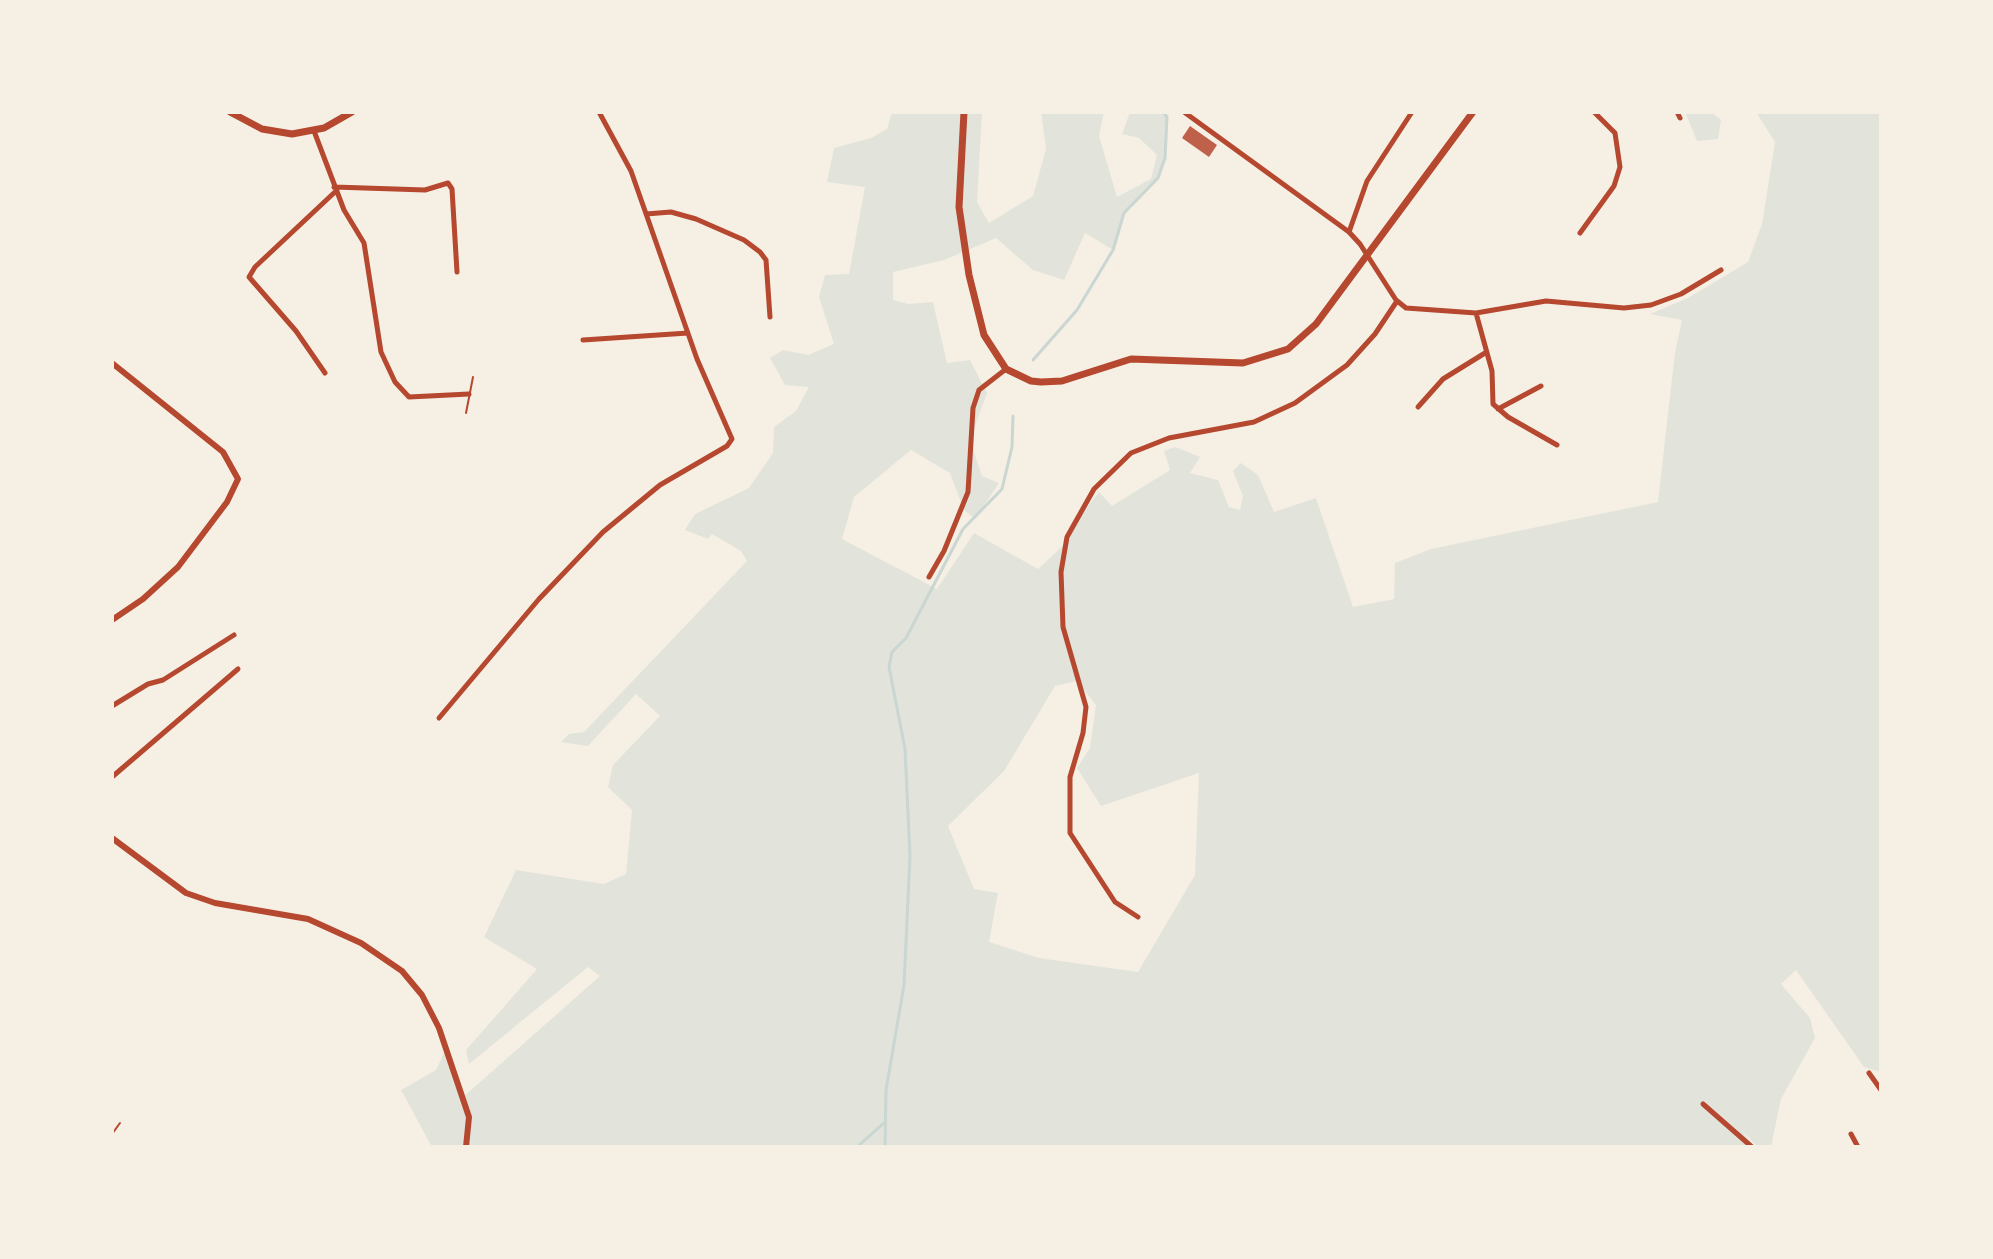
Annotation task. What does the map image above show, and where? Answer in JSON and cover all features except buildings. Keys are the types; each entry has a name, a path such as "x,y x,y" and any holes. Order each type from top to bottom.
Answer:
{"main road":[{"path":"230,112 252,125 279,133 314,131 352,112"},
{"path":"964,112 959,207 963,243 984,335 1006,369 1016,376 1041,382 1062,381 1142,358 1220,363 1268,358 1288,349 1309,332 1473,112"}],"street":[{"path":"439,718 539,599 603,532 660,485 730,443 732,434 688,333 631,171 599,112"},
{"path":"1184,112 1349,232 1368,254 1397,301 1422,311 1476,313 1546,301 1624,308 1651,305 1681,294 1721,270"},
{"path":"1349,232 1367,181 1412,112"},
{"path":"1580,233 1614,186 1620,167 1615,133 1594,112"},
{"path":"314,131 335,189 364,243 376,332 395,382 409,397 469,394"},
{"path":"325,373 296,331 249,277 335,189 425,190 448,183 452,191 457,272"},
{"path":"646,214 663,212 696,219 744,240 760,252 766,260 770,317"},
{"path":"1138,917 1115,902 1070,833 1070,777 1083,733 1086,707 1063,627 1061,572 1067,537 1094,489 1131,453 1161,440 1254,422 1295,403 1347,365 1375,334 1397,301"},
{"path":"1476,313 1492,371 1491,400 1498,409 1557,445"},
{"path":"583,340 688,333"},
{"path":"1418,407 1443,379 1486,353"},
{"path":"112,363 223,452 232,462 238,479 227,502 178,567 143,599 112,620"},
{"path":"929,577 968,492 973,408 979,390 1006,369"},
{"path":"1498,409 1541,386"},
{"path":"112,706 144,686 163,680 234,635"},
{"path":"112,777 238,669"},
{"path":"112,838 186,893 215,903 308,919 361,943 402,971 422,995 439,1028 470,1121 466,1147"},
{"path":"1869,1073 1881,1090"},
{"path":"1703,1104 1752,1147"},
{"path":"1851,1134 1858,1147"}],"lane":[{"path":"466,413 473,377"}],"path":[{"path":"112,1134 120,1123"}],"shaded area":[{"path":"892,112 982,112 977,202 989,223 1033,196 1046,149 1041,112 1104,112 1099,136 1117,197 1151,179 1157,155 1139,138 1122,134 1130,112 1162,112 1167,117 1165,158 1158,178 1124,213 1113,250 1085,233 1064,280 1033,270 996,238 944,260 893,272 893,300 908,304 933,302 947,363 970,360 987,393 970,440 982,476 999,483 975,519 964,510 950,473 911,450 854,497 842,539 937,589 974,533 1038,569 1068,541 1077,521 1099,492 1112,506 1170,470 1164,451 1175,447 1200,457 1190,473 1218,480 1229,507 1240,510 1243,496 1233,471 1241,463 1258,475 1274,512 1316,498 1353,607 1394,599 1395,563 1431,549 1658,502 1675,352 1682,320 1650,314 1688,298 1748,262 1762,224 1775,142 1756,112 1881,112 1881,1072 1864,1067 1796,970 1781,984 1810,1018 1815,1038 1781,1099 1771,1147 1758,1147 1742,1131 1754,1147 432,1147 401,1090 436,1070 446,1049 461,1099 600,976 588,967 469,1064 466,1050 537,969 484,937 516,870 604,884 626,874 632,810 608,787 613,765 660,716 636,694 588,746 561,742 569,734 584,732 747,561 741,551 712,534 708,539 685,530 695,514 749,488 773,453 774,427 796,411 809,387 785,385 770,358 783,350 808,355 834,344 819,297 825,275 849,274 865,187 827,182 834,148 871,138 887,129","holes":["1077,681 1096,705 1090,748 1077,768 1101,806 1199,773 1195,875 1138,972 1039,958 989,942 998,893 974,889 948,826 1004,771 1055,686"]},
{"path":"1685,112 1711,112 1721,120 1718,139 1697,141"}],"waterway":[{"path":"1033,360 1077,310 1113,250 1124,213 1158,178 1165,158 1167,117 1163,112"},
{"path":"885,1147 886,1090 904,985 910,856 905,749 889,667 892,652 906,638 963,529 1002,489 1012,447 1013,416"},
{"path":"857,1147 884,1123"}]}
